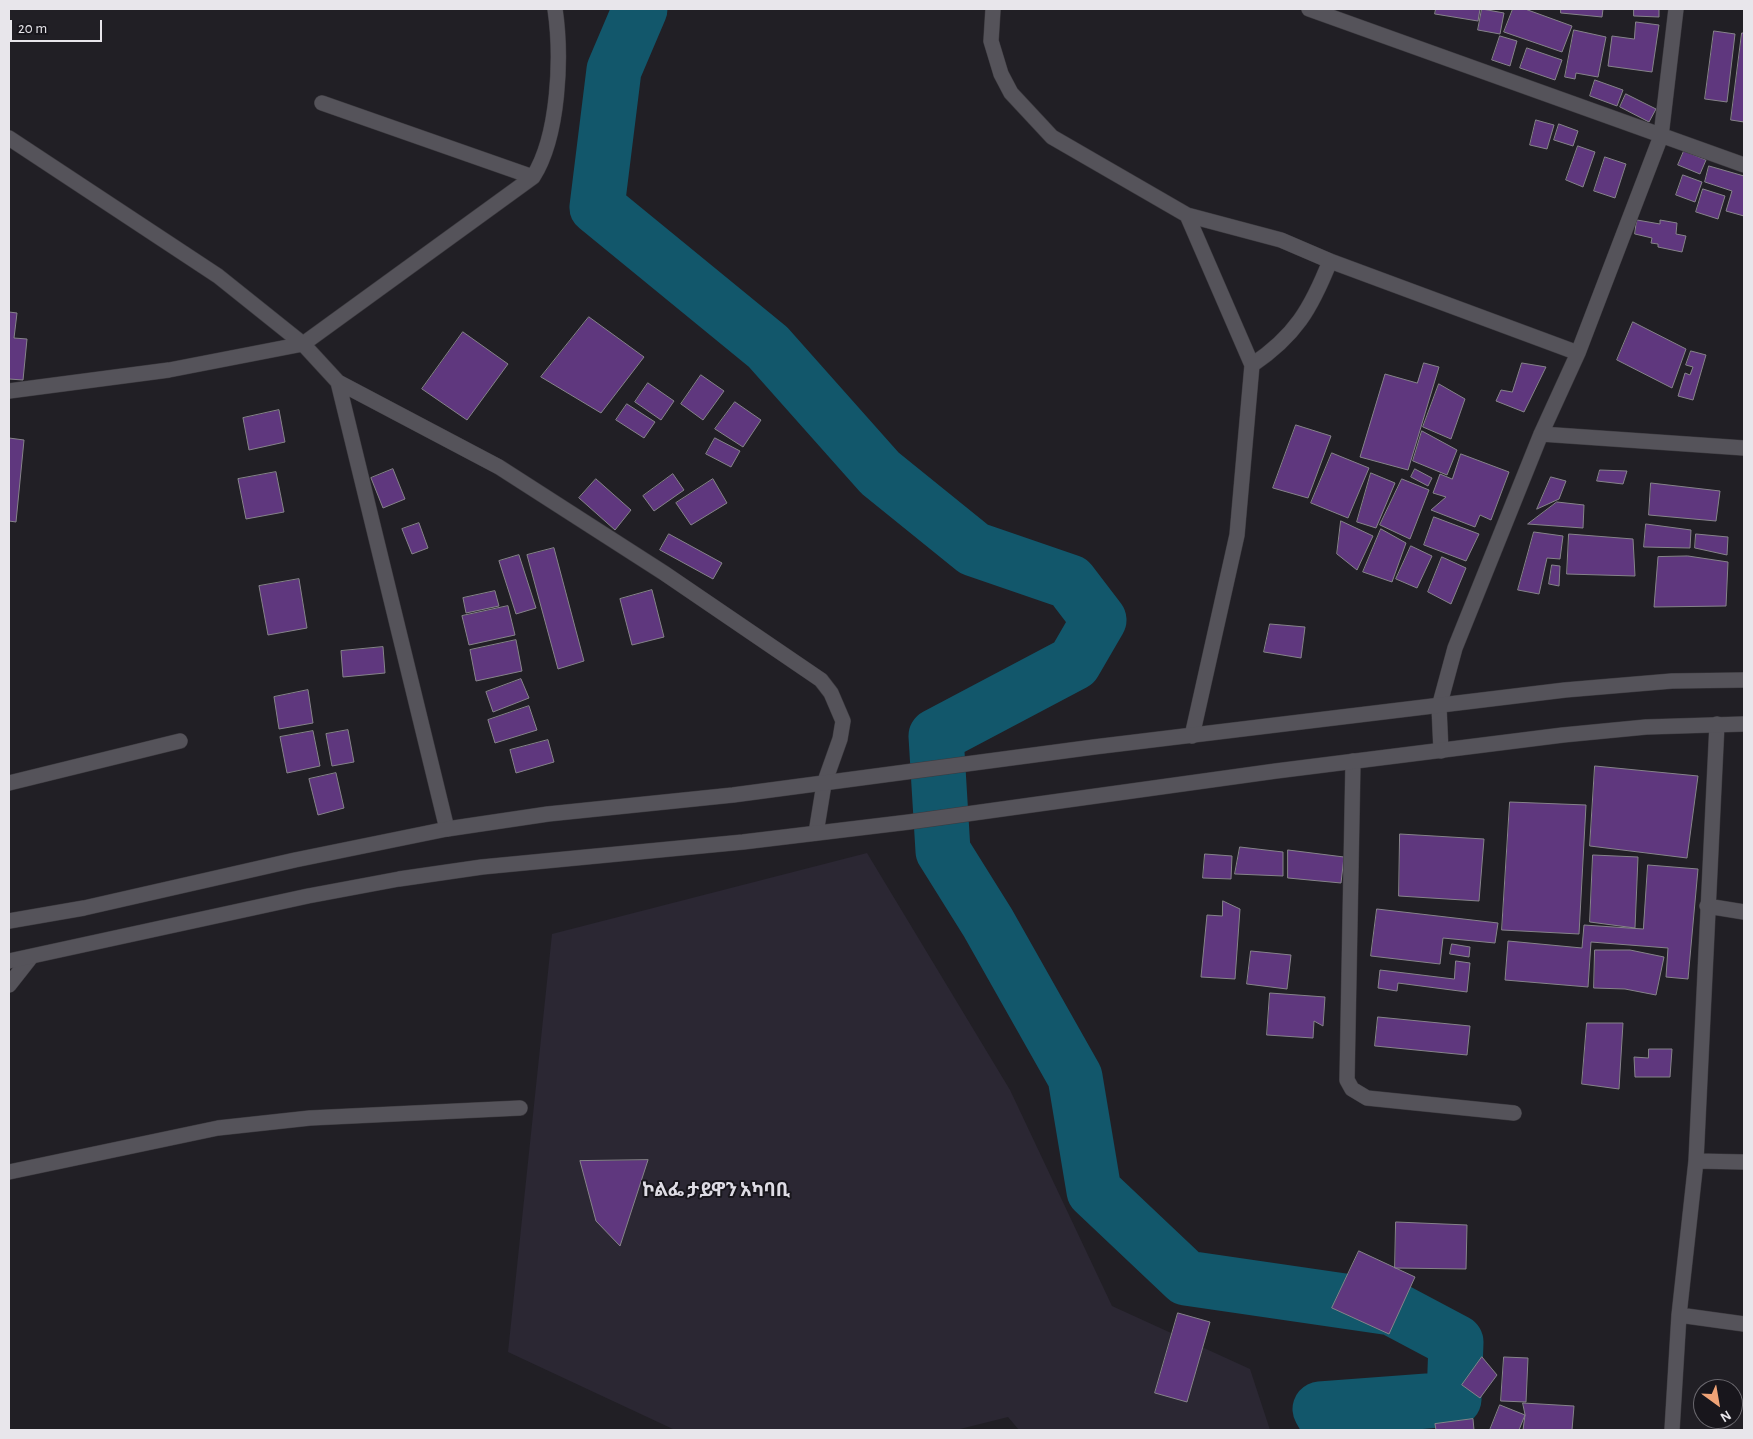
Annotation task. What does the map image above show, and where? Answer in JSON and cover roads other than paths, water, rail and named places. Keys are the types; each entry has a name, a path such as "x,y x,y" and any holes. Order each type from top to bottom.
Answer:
{"street":[{"path":"9,392 169,370 303,344 533,178 542,164 555,110 557,63 555,9"},
{"path":"993,9 991,41 997,63 1011,93 1029,115 1052,137 1187,215 1281,240 1330,261 1578,353"},
{"path":"1310,9 1333,12 1744,165"},
{"path":"1441,751 1438,707 1455,648 1541,434 1578,353 1662,136 1676,9"},
{"path":"322,103 533,178"},
{"path":"9,138 218,276 303,344 338,382 499,467 664,573 821,680 837,705 843,722 840,739 824,784 816,833"},
{"path":"1187,215 1252,365 1237,535 1192,736"},
{"path":"1252,365 1277,348 1302,320 1320,286 1330,261"},
{"path":"338,382 447,829"},
{"path":"1541,434 1744,448"},
{"path":"9,921 84,908 295,860 447,829 548,814 824,784 909,771 1584,689 1672,681 1744,680"},
{"path":"1672,1430 1679,1315 1696,1161 1717,724"},
{"path":"9,961 177,924 398,879 482,867 743,842 909,822 1562,735 1717,724 1744,724"},
{"path":"9,783 180,741"},
{"path":"1352,762 1346,1080 1352,1089 1366,1098 1514,1114"},
{"path":"1707,906 1744,912"},
{"path":"9,985 31,957"},
{"path":"9,1172 218,1128 310,1118 520,1108"},
{"path":"1696,1161 1744,1162"},
{"path":"1679,1315 1744,1324"}],"waterway":[{"path":"640,9 614,70 597,207 768,347 880,473 974,549 1070,582 1099,620 1074,663 936,736 943,851 988,923 1075,1077 1094,1191 1186,1278 1392,1308 1456,1342 1454,1399 1320,1409 1332,1430"}],"district":[{"name":"ኮልፌ ታይዋን አካባቢ","path":"716,1190"}]}
